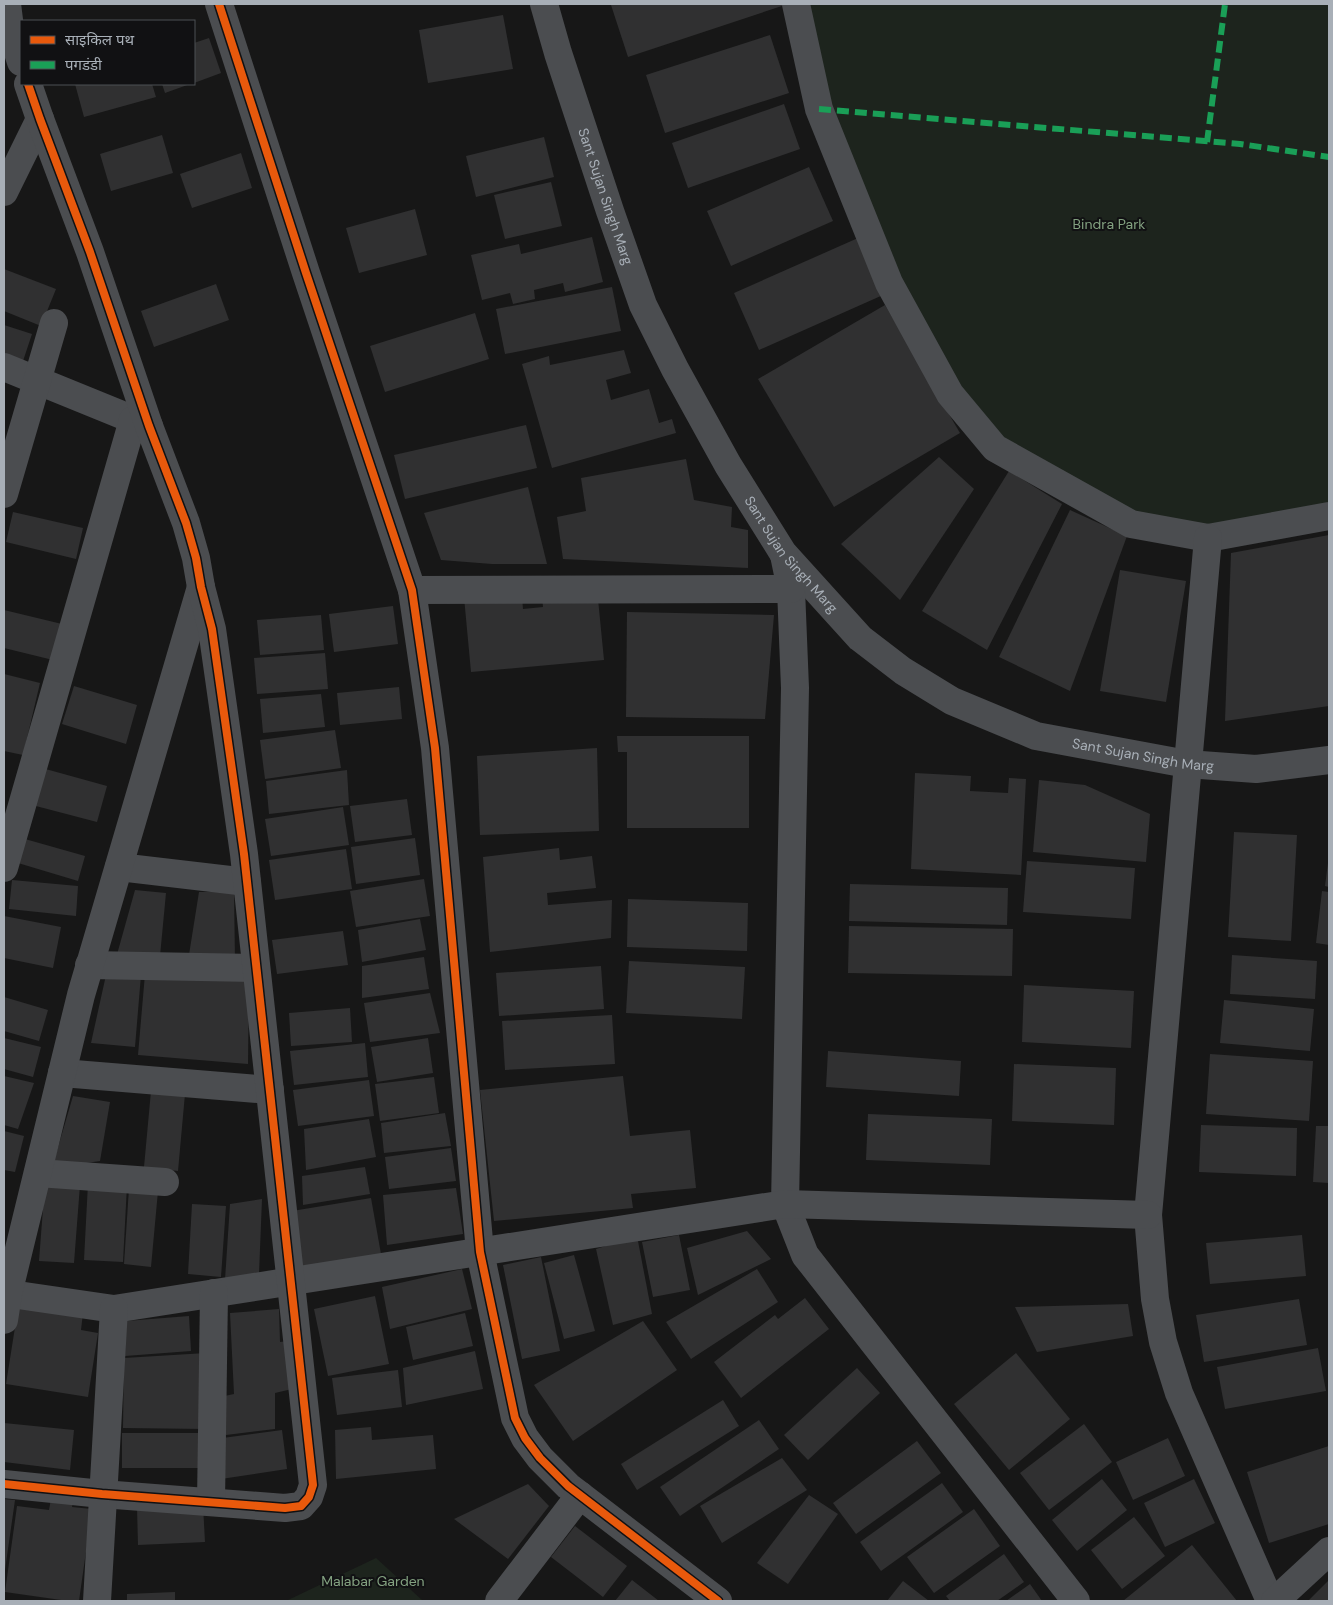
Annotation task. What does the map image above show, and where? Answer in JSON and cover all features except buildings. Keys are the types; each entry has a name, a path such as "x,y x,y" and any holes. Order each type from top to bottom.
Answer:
{"street":[{"path":"8,4 10,28 20,59"},
{"path":"220,4 306,273 412,590 435,748 480,1252 515,1418 525,1438 540,1458 568,1486 714,1600"},
{"name":"Sant Sujan Singh Marg","path":"544,4 558,53 643,305 675,369 728,466 783,553 860,638 903,671 952,701 1036,736 1187,764 1256,769 1329,760"},
{"path":"796,4 822,118 890,283 950,394 995,448 1131,524 1208,538 1329,516"},
{"path":"4,1484 102,1494 285,1508 301,1506 309,1497 313,1486 244,854 212,629 186,523 141,423 90,252 28,85"},
{"path":"4,192 40,119"},
{"path":"4,491 54,323"},
{"path":"4,367 141,423"},
{"path":"4,868 141,423"},
{"path":"1208,538 1148,1215 1155,1299 1163,1342 1179,1393 1270,1601"},
{"path":"783,553 791,589 795,688 785,1204 806,1254 1076,1601"},
{"path":"201,587 81,995 5,1302 114,1309 785,1204 1148,1215"},
{"path":"412,590 791,589"},
{"path":"119,867 247,882"},
{"path":"90,966 256,968"},
{"path":"62,1072 270,1090"},
{"path":"38,1173 165,1182"},
{"path":"211,1502 214,1293"},
{"path":"97,1601 114,1309"},
{"path":"499,1601 580,1495"},
{"path":"1275,1601 1329,1551"}],"green space":[{"name":"Bindra Park","path":"796,4 1329,4 1329,512 1208,538 1131,524 995,448 889,283"},
{"name":"Malabar Garden","path":"376,1558 423,1601 286,1601"}],"marked path":[{"path":"1207,142 1225,4"},
{"path":"819,109 1240,144 1329,157"}],"cycle path":[{"path":"219,4 306,273 412,590 435,748 480,1252 515,1418 525,1438 540,1458 568,1486 718,1601"},
{"path":"4,1484 102,1494 285,1508 301,1506 309,1497 313,1485 244,854 212,629 186,523 149,426 90,252 28,85"}]}
